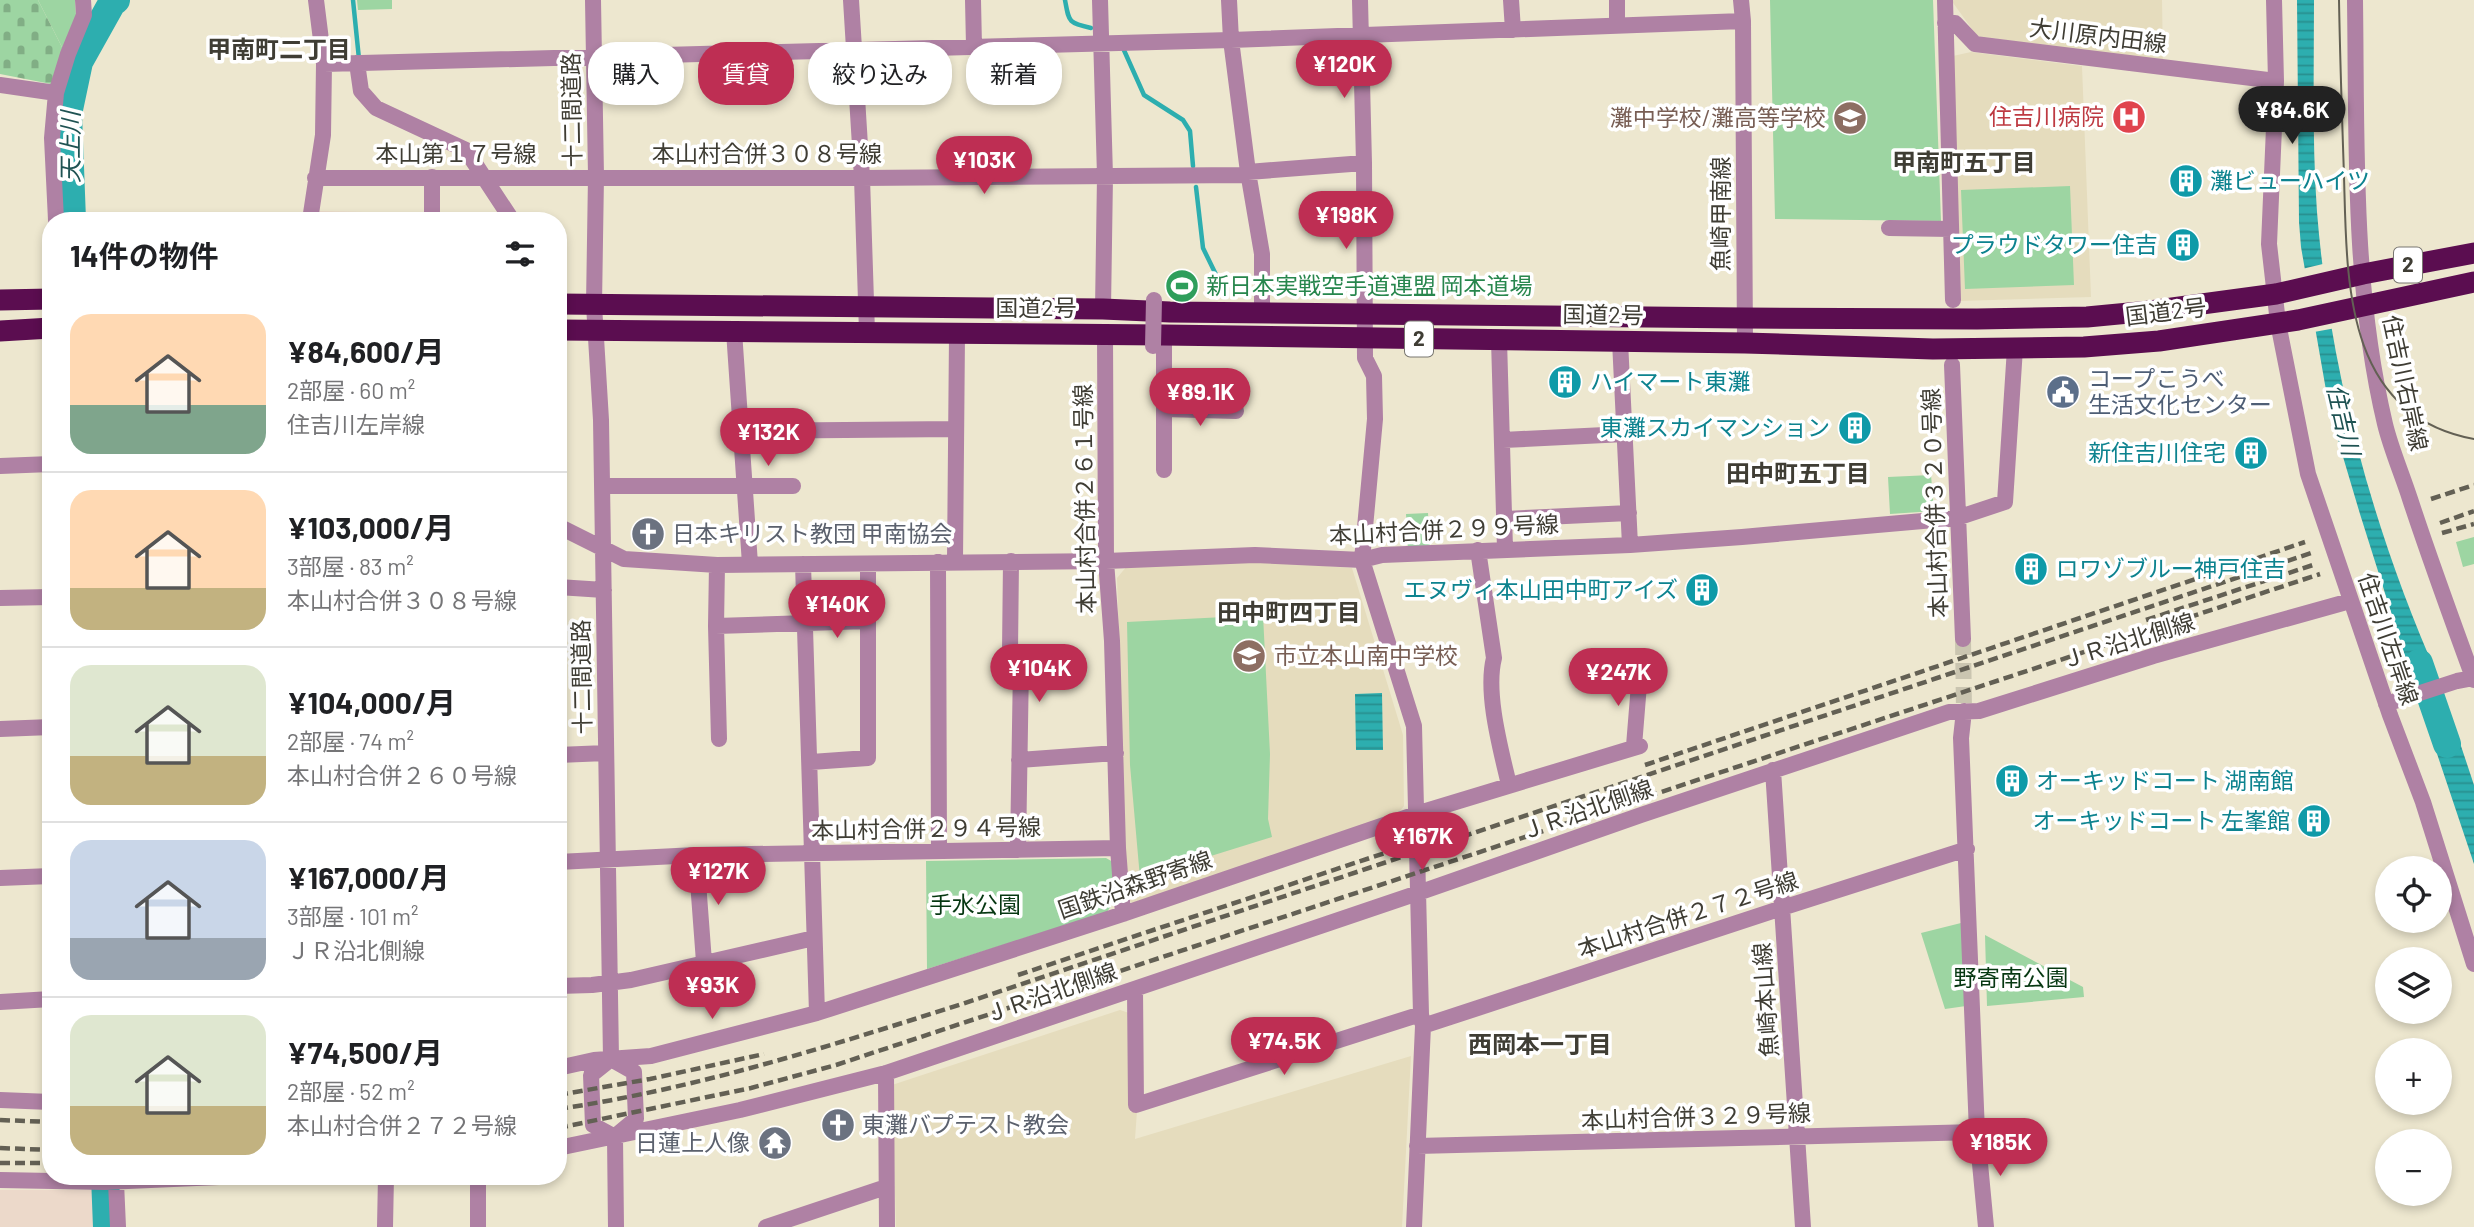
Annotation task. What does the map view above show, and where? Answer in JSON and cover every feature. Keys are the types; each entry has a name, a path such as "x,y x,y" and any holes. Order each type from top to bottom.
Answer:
{"highway":[{"name":"国道2号","path":"567,304 1744,318 2087,317 2285,292 2474,253"},
{"name":"国道2号","path":"567,330 957,335 1105,334 1159,340 1365,338 1620,341 1933,349 2084,347 2159,341 2288,321 2474,282"},
{"path":"0,300 42,299"},
{"path":"0,331 42,329"}],"street":[{"path":"56,212 52,138 56,93 84,8 98,0"},
{"path":"311,212 323,135 324,64 316,0"},
{"name":"十二間道路","path":"593,0 594,42"},
{"path":"851,0 854,42"},
{"path":"973,0 974,42"},
{"path":"1100,0 1105,176 1103,309"},
{"path":"1229,0 1231,40 1248,172 1262,254 1262,312"},
{"path":"1360,0 1365,358 1374,376 1375,419 1362,560 1414,726 1422,1020 1414,1227"},
{"path":"1511,0 1513,30"},
{"path":"1617,0 1617,26"},
{"name":"魚崎甲南線","path":"1741,0 1745,343"},
{"path":"1945,0 1953,300"},
{"path":"2274,0 2276,81 2269,244 2285,292"},
{"name":"住吉川右岸線","path":"2355,0 2359,240 2363,274 2356,308 2386,426 2470,679"},
{"path":"1062,43 1231,40 1743,21"},
{"name":"大川原内田線","path":"1945,23 1955,23 1975,44 2276,81"},
{"path":"684,55 808,51"},
{"path":"324,64 588,58"},
{"path":"360,63 361,91 376,108 466,150 507,212"},
{"path":"0,85 56,93"},
{"name":"十二間道路","path":"595,105 594,305 604,550 611,1059"},
{"path":"857,105 867,332"},
{"name":"本山村合併３０８号線","path":"596,176 862,178 1244,175 1248,172 1364,163"},
{"name":"本山第１７号線","path":"315,178 596,176"},
{"path":"432,177 432,212"},
{"path":"1889,228 1951,229"},
{"name":"住吉川左岸線","path":"2285,292 2308,474 2386,704 2423,802 2474,964"},
{"path":"1154,300 1165,409 1164,470"},
{"path":"734,331 750,564"},
{"name":"本山村合併２６１号線","path":"1105,334 1106,561 1112,641 1118,848 1123,914"},
{"path":"955,561 957,335"},
{"path":"1499,340 1505,549"},
{"path":"1620,341 1630,545"},
{"name":"本山村合併２９９号線","path":"567,531 624,559 717,565 1106,561 1255,555 1362,560 1382,555 1630,545 1957,518 2005,502 2015,348"},
{"name":"本山村合併３２０号線","path":"1952,365 1963,639"},
{"path":"1165,409 1236,411"},
{"path":"740,431 956,429"},
{"path":"1503,440 1625,434"},
{"path":"0,466 42,464"},
{"path":"602,486 793,486"},
{"path":"1505,519 1629,513"},
{"path":"1478,550 1494,658 1491,671 1496,727 1509,785"},
{"path":"1011,561 1010,651 1021,665 1018,850"},
{"path":"937,562 939,851"},
{"path":"803,564 817,1013"},
{"path":"811,762 868,758 868,564"},
{"path":"717,565 719,739"},
{"path":"567,588 604,590"},
{"path":"0,598 42,597"},
{"name":"ＪＲ沿北側線","path":"567,1146 740,1110 886,1073 1949,712 1979,711 2153,656 2350,601"},
{"path":"716,626 868,621"},
{"name":"国鉄沿森野寄線","path":"567,1066 651,1056 817,1013 1123,914 1416,814 1637,746 1640,672"},
{"path":"2386,704 2470,679"},
{"path":"1964,711 1961,738 1977,1132 1986,1227"},
{"path":"0,729 42,727"},
{"path":"567,755 606,753"},
{"path":"1019,760 1116,753"},
{"name":"魚崎本山線","path":"1773,770 1803,1227"},
{"name":"本山村合併２９４号線","path":"567,862 696,855 1118,848"},
{"name":"本山村合併２７２号線","path":"1135,989 1136,1105 1422,1020 1967,849"},
{"path":"696,855 704,962"},
{"path":"0,878 42,876"},
{"path":"567,985 611,982 814,938"},
{"path":"0,1002 42,1000"},
{"path":"611,1059 634,1072 636,1119 615,1136 593,1125 591,1075 611,1059"},
{"path":"886,1073 887,1227"},
{"path":"0,1100 42,1102"},
{"name":"本山村合併３２９号線","path":"1417,1146 1977,1132"},
{"path":"615,1136 616,1227"},
{"path":"0,1180 42,1181"},
{"path":"116,1185 118,1227"},
{"path":"385,1227 386,1185"},
{"path":"478,1185 478,1227"},
{"path":"766,1227 786,1224 886,1187"}],"shaded area":[{"path":"1951,0 2162,0 2163,61 1977,36"},
{"path":"1971,52 2082,66 2091,297 1958,301 1953,56"},
{"name":"市立本山南中学校","path":"1255,561 1352,568 1403,735 1404,806 1396,816 1132,903 1127,897 1117,578 1127,566"},
{"path":"1120,1010 1129,1013 1130,1112 1137,1111 1135,1139 1411,1056 1402,1227 896,1227 892,1085"},
{"path":"0,1190 94,1190 96,1227 0,1227"}],"green space":[{"path":"0,0 38,0 64,51 51,84 0,74"},
{"path":"38,0 75,0 76,15 64,51"},
{"path":"357,0 392,0 392,9 358,10"},
{"name":"灘中学校/灘高等学校","path":"1770,0 1933,0 1941,221 1775,219"},
{"path":"2070,186 2074,285 1965,289 1961,190"},
{"path":"1931,475 1934,511 1890,514 1888,477"},
{"path":"1428,513 1430,547 1408,549 1406,514"},
{"path":"2474,537 2474,564 2463,567 2456,542"},
{"path":"1263,615 1270,754 1268,819 1272,837 1140,878 1130,765 1127,622"},
{"name":"手水公園","path":"1106,858 1113,862 1113,903 1107,912 927,969 926,861"},
{"path":"1965,922 1966,1006 1945,1009 1921,933"},
{"name":"野寄南公園","path":"1985,935 2083,987 2084,997 1987,1006"}],"water":[{"path":"2297,0 2314,0 2317,212 2332,332 2344,391 2375,508 2394,565 2438,677 2414,685 2330,413 2301,247"},
{"path":"1382,693 1383,750 1356,750 1355,694"},
{"path":"2447,704 2474,785 2474,864 2423,712"}],"pier":[{"path":"2327,263 2336,328 2314,332 2302,269"}],"waterway":[{"name":"天上川","path":"72,212 68,114 79,62 116,0"},
{"path":"353,0 359,59"},
{"path":"1065,0 1071,20 1091,28"},
{"path":"1123,48 1144,95 1183,120 1190,131 1193,166"},
{"path":"1196,187 1203,248 1223,289"},
{"name":"住吉川","path":"2419,663 2447,744"},
{"name":"天上川","path":"105,1185 107,1227"}],"tunnel":[{"path":"1963,639 1964,711"}],"tram line":[{"path":"2339,0 2347,257 2352,298 2361,337 2376,372 2399,402 2431,425 2474,439"}],"railway":[{"path":"2431,499 2474,485"},
{"path":"2440,523 2474,511"},
{"path":"2442,533 2474,524"},
{"path":"1645,765 2305,542"},
{"path":"567,1107 712,1078 912,1020 2311,553"},
{"path":"2146,620 2316,564"},
{"path":"567,1126 751,1088 836,1065 2320,574"},
{"path":"1018,975 1436,836"},
{"path":"567,1093 650,1079 764,1054"},
{"path":"0,1120 42,1122"},
{"path":"0,1148 42,1150"},
{"path":"0,1163 42,1163"}],"place":[{"name":"住吉川病院","path":"2129,117"},
{"name":"灘中学校/灘高等学校","path":"1850,118"},
{"name":"灘ビューハイツ","path":"2186,181"},
{"name":"プラウドタワー住吉","path":"2183,245"},
{"name":"新日本実戦空手道連盟 岡本道場","path":"1182,286"},
{"name":"ハイマート東灘","path":"1565,382"},
{"name":"コープこうべ 生活文化センター","path":"2063,392"},
{"name":"東灘スカイマンション","path":"1855,428"},
{"name":"新住吉川住宅","path":"2251,453"},
{"name":"日本キリスト教団 甲南協会","path":"648,534"},
{"name":"ロワゾブルー神戸住吉","path":"2031,569"},
{"name":"エヌヴィ本山田中町アイズ","path":"1702,590"},
{"name":"市立本山南中学校","path":"1249,656"},
{"name":"オーキッドコート 湖南館","path":"2012,781"},
{"name":"オーキッドコート 左峯館","path":"2314,821"},
{"name":"東灘バプテスト教会","path":"838,1125"},
{"name":"日蓮上人像","path":"775,1143"}],"district":[{"name":"甲南町二丁目","path":"279,50"},
{"name":"甲南町五丁目","path":"1964,163"},
{"name":"田中町五丁目","path":"1798,474"},
{"name":"田中町四丁目","path":"1289,613"},
{"name":"西岡本一丁目","path":"1540,1045"}]}
